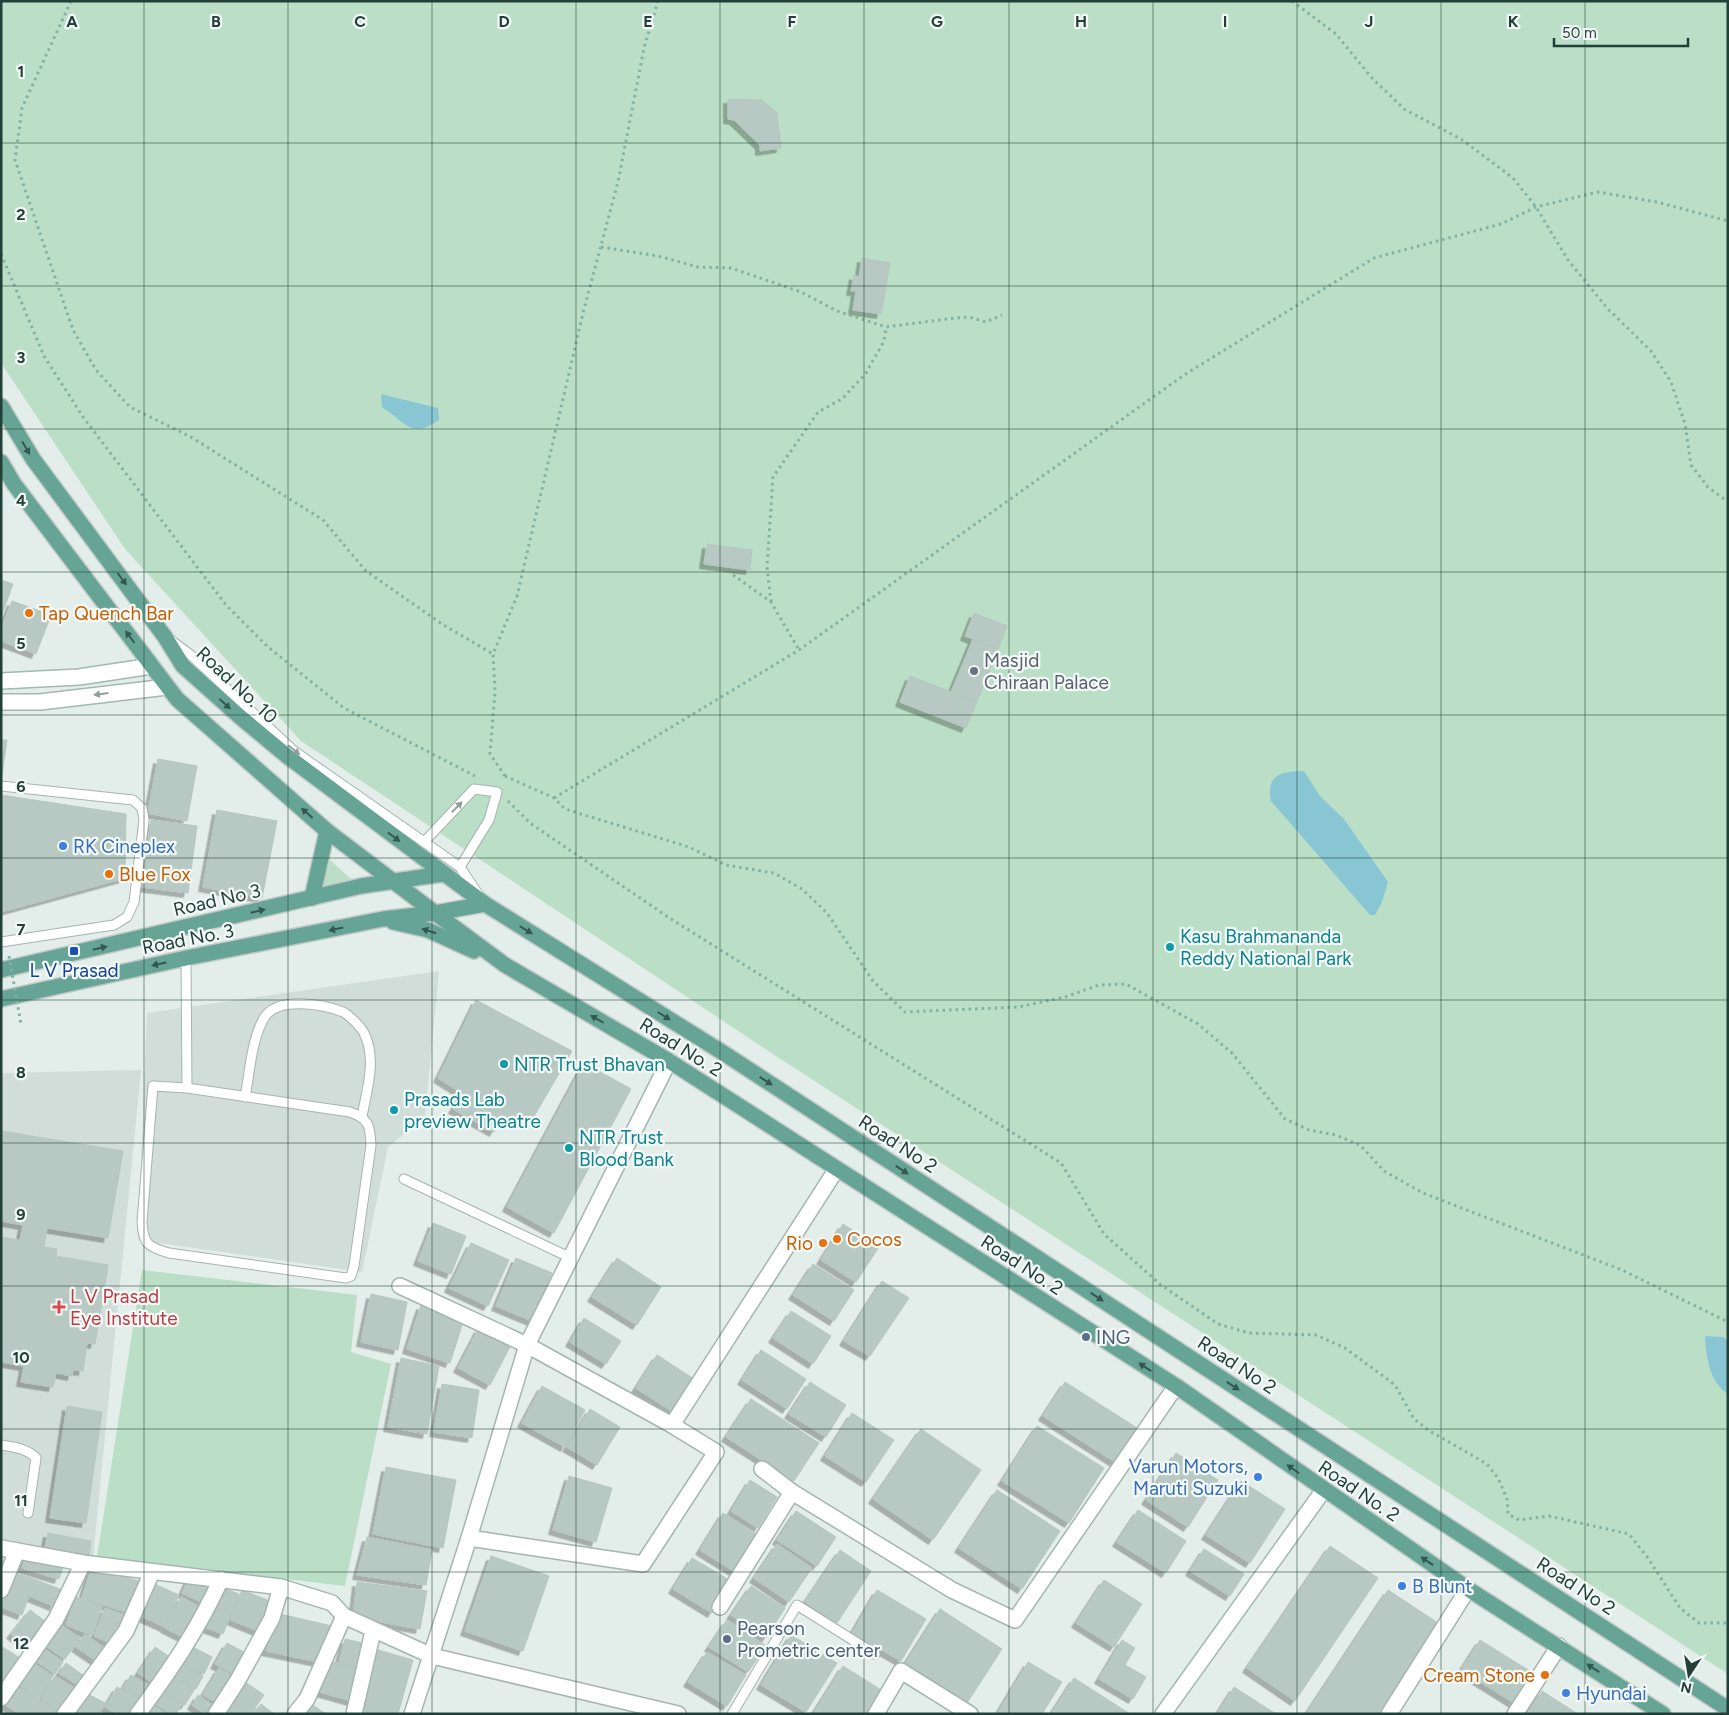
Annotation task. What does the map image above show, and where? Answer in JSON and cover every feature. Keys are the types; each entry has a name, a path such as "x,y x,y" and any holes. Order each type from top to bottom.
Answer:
{"main road":[{"name":"Road No. 10","path":"1,406 33,459 166,637 183,666 238,716 287,756 443,874"},
{"path":"1,462 14,484 177,699 328,831 312,898"},
{"name":"Road No. 2","path":"328,831 505,965 670,1062 1176,1386 1324,1491 1468,1589 1663,1714"},
{"path":"443,874 485,904"},
{"name":"Road No 3","path":"1,970 361,886 443,874"},
{"name":"Road No. 3","path":"1,999 186,958 383,919 435,913 485,904"},
{"name":"Road No 2","path":"485,904 725,1054 1728,1709"},
{"path":"383,919 428,930 505,965"}],"street":[{"path":"1,681 79,677 152,666"},
{"path":"1,702 40,702 167,687"},
{"path":"412,1714 470,1538 527,1345 670,1062"},
{"path":"672,1425 836,1170"},
{"path":"400,1286 527,1345 672,1425 716,1452 643,1564 470,1538"},
{"path":"762,1469 792,1492 952,1590 1015,1620 1176,1386"},
{"path":"1163,1714 1324,1491"},
{"path":"720,1607 792,1492"},
{"path":"1,1548 82,1563 221,1578 281,1587 332,1603 344,1616 373,1631 432,1656 678,1714"},
{"path":"1,1590 17,1551"},
{"path":"1,1698 56,1618 82,1563"},
{"path":"65,1714 91,1676 123,1637 152,1572"},
{"path":"138,1714 168,1673 202,1620 221,1578"},
{"path":"216,1714 238,1680 272,1618 281,1587"},
{"path":"1389,1714 1468,1589"},
{"path":"295,1714 307,1699 344,1616"},
{"path":"354,1714 373,1631"},
{"path":"1515,1714 1559,1646"},
{"path":"876,1714 902,1671 970,1714"}],"lane":[{"path":"166,637 192,656 294,751 460,867 485,904"},
{"path":"1,786 133,800 142,808 144,820 134,902 127,917 114,925 1,942"},
{"path":"424,842 474,789 497,792 489,820 460,867"},
{"path":"186,958 187,1088"},
{"path":"245,1096 256,1038 264,1017 279,1006 301,1003 344,1012 363,1031 370,1050 370,1074 362,1116"},
{"path":"153,1086 187,1088 350,1112 362,1116 371,1130 371,1145 351,1276 346,1278 169,1252 148,1245 142,1237 153,1086"},
{"path":"404,1179 571,1258"},
{"path":"1,1446 18,1447 30,1452 36,1458 28,1513"},
{"path":"732,1714 797,1605 875,1654"}],"path":[{"path":"71,1 22,108 15,160 73,330 96,370 130,407 191,437 323,520 366,571 442,624 493,654"},
{"path":"658,1 644,48 618,182 584,310 517,596 493,654 494,692 490,754 505,776 554,798 565,809 688,847 726,865 774,873 802,889 827,913 873,981 905,1012 1018,1007 1065,997 1099,985 1126,984 1198,1024 1232,1053 1285,1119 1309,1130 1336,1135 1360,1145 1384,1172 1423,1193 1622,1270 1728,1322"},
{"path":"1292,1 1336,34 1371,77 1404,109 1468,144 1513,178 1536,207 1568,260 1601,302 1652,351 1671,382 1685,424 1691,465 1708,487 1728,502"},
{"path":"554,798 799,650 1184,375 1374,258 1501,224 1536,207 1598,192 1657,202 1728,221"},
{"path":"601,247 658,256 698,267 731,268 801,292 837,311 886,327 969,317 986,322 1002,315"},
{"path":"1,254 44,356 84,417 226,605 268,646 344,708 479,778 530,823 671,919 1061,1163 1104,1234 1161,1285 1218,1324 1249,1333 1316,1336 1345,1348 1395,1385 1414,1419 1428,1430 1486,1464 1498,1478 1507,1499 1508,1514 1519,1520 1548,1516 1629,1534 1648,1558 1680,1608 1699,1623 1728,1623"},
{"path":"799,650 771,602 767,567 773,477 818,412 842,399 866,372 884,341 886,327"},
{"path":"733,575 771,602"},
{"path":"9,956 21,1024"}],"shaded area":[{"path":"439,971 425,1117 388,1147 362,1272 138,1240 147,1013"},
{"name":"L V Prasad Eye Institute","path":"141,1070 93,1558 1,1541 1,1073"}],"green space":[{"name":"Kasu Brahmananda Reddy National Park","path":"1,1 1728,1 1728,1674 776,1056 301,741 125,549 1,363"},
{"path":"330,860 351,879 323,886"},
{"path":"142,1270 357,1295 351,1352 391,1364 345,1586 97,1557"}],"water":[{"path":"381,394 438,408 439,420 422,429 409,427 382,407"},
{"path":"1304,771 1320,796 1344,819 1388,882 1382,902 1375,915 1370,915 1271,801 1271,785 1277,776 1288,772"},
{"path":"1705,1336 1724,1337 1728,1342 1728,1394 1713,1376 1706,1352"}],"building":[{"path":"728,99 762,100 777,113 781,148 760,151 760,145 734,120 728,119"},
{"path":"862,258 890,263 881,314 853,310 856,291 851,291 854,275 859,277"},
{"path":"707,544 752,550 750,570 704,564"},
{"path":"1,580 13,584 1,617"},
{"path":"12,601 51,615 36,654 1,641 1,629"},
{"path":"974,613 1007,626 998,649 965,636"},
{"name":"Masjid Chiraan Palace","path":"973,639 998,649 977,702 951,692"},
{"path":"910,676 977,702 966,728 900,702"},
{"path":"1,740 7,740 1,782"},
{"path":"158,759 197,766 187,821 148,813"},
{"name":"RK Cineplex","path":"1,795 126,814 125,878 1,912"},
{"path":"217,810 277,821 262,898 203,887"},
{"path":"151,820 197,826 188,893 142,887"},
{"name":"NTR Trust Bhavan","path":"476,1000 572,1051 529,1125 503,1116 494,1132 453,1109 462,1093 438,1078"},
{"name":"NTR Trust Blood Bank","path":"584,1063 631,1089 554,1233 507,1207"},
{"path":"1,1131 123,1151 108,1238 47,1228 44,1247 57,1249 56,1256 108,1265 95,1344 87,1343 83,1371 73,1370 72,1376 56,1373 53,1387 21,1382 24,1366 1,1362 1,1237 20,1240 23,1225 1,1221"},
{"path":"433,1223 466,1236 451,1274 418,1261"},
{"path":"843,1224 879,1247 856,1282 821,1260"},
{"path":"471,1243 509,1260 488,1306 449,1288"},
{"path":"516,1258 552,1273 532,1321 496,1306"},
{"path":"617,1258 661,1287 637,1325 592,1297"},
{"path":"813,1264 854,1290 834,1321 793,1295"},
{"path":"882,1281 909,1298 870,1356 844,1341"},
{"path":"371,1294 407,1302 398,1350 361,1342"},
{"path":"421,1305 464,1319 450,1363 407,1349"},
{"path":"791,1311 831,1336 813,1364 773,1338"},
{"path":"584,1318 621,1341 606,1364 570,1342"},
{"path":"479,1328 511,1345 490,1385 458,1368"},
{"path":"761,1350 806,1379 787,1409 742,1380"},
{"path":"657,1355 694,1379 673,1412 636,1388"},
{"path":"401,1358 439,1366 427,1434 388,1427"},
{"path":"810,1382 846,1405 826,1437 789,1414"},
{"path":"1065,1382 1137,1428 1115,1462 1043,1416"},
{"path":"442,1384 479,1390 472,1438 434,1432"},
{"path":"542,1386 585,1410 565,1447 522,1423"},
{"path":"751,1399 819,1443 794,1481 726,1437"},
{"path":"67,1406 102,1412 86,1523 50,1518"},
{"path":"590,1409 620,1427 597,1465 567,1447"},
{"path":"852,1413 894,1440 866,1482 825,1456"},
{"path":"1037,1426 1104,1468 1069,1523 1002,1481"},
{"path":"921,1429 981,1470 933,1540 873,1499"},
{"path":"1176,1453 1218,1480 1188,1527 1146,1500"},
{"path":"386,1467 456,1480 443,1548 373,1534"},
{"path":"569,1476 612,1488 596,1542 553,1530"},
{"path":"750,1480 777,1497 758,1528 731,1511"},
{"path":"1241,1481 1285,1509 1250,1563 1206,1535"},
{"path":"997,1490 1060,1531 1022,1589 959,1548"},
{"path":"1138,1510 1186,1541 1166,1573 1117,1542"},
{"path":"796,1511 836,1537 817,1566 777,1540"},
{"path":"723,1513 760,1536 737,1573 700,1550"},
{"path":"48,1533 91,1541 89,1555 45,1547"},
{"path":"367,1537 432,1550 426,1585 357,1575"},
{"path":"777,1544 812,1568 789,1602 754,1578"},
{"path":"1330,1546 1378,1578 1295,1701 1247,1668"},
{"path":"1204,1549 1244,1574 1230,1596 1190,1571"},
{"path":"840,1550 871,1571 837,1623 805,1602"},
{"path":"26,1556 63,1567 59,1579 22,1568"},
{"path":"491,1556 549,1576 523,1651 465,1631"},
{"path":"692,1558 731,1581 712,1613 673,1589"},
{"path":"92,1567 142,1582 132,1614 82,1598"},
{"path":"12,1571 60,1589 54,1606 29,1596 22,1615 1,1607 1,1600"},
{"path":"190,1576 213,1587 205,1604 182,1593"},
{"path":"1104,1580 1142,1604 1114,1647 1076,1623"},
{"path":"150,1582 179,1595 165,1627 136,1614"},
{"path":"357,1582 427,1591 420,1629 353,1617"},
{"path":"751,1586 785,1608 766,1638 731,1615"},
{"path":"220,1587 239,1594 223,1634 204,1627"},
{"path":"242,1590 275,1603 263,1633 231,1620"},
{"path":"877,1590 926,1619 901,1661 852,1633"},
{"path":"1388,1590 1438,1623 1378,1714 1306,1714"},
{"path":"76,1597 102,1607 92,1635 66,1625"},
{"path":"181,1597 204,1609 187,1639 165,1628"},
{"path":"105,1608 127,1616 116,1645 94,1636"},
{"path":"940,1609 1002,1649 967,1703 905,1664"},
{"path":"30,1610 50,1625 31,1649 11,1634"},
{"path":"280,1614 332,1626 319,1662 266,1651"},
{"path":"727,1620 766,1646 748,1672 709,1647"},
{"path":"58,1623 80,1638 65,1659 43,1644"},
{"path":"85,1634 107,1650 98,1662 76,1647"},
{"path":"791,1635 837,1663 806,1712 761,1685"},
{"path":"345,1639 367,1644 361,1668 339,1663"},
{"path":"1122,1640 1135,1648 1125,1665 1146,1677 1133,1699 1099,1679"},
{"path":"1480,1640 1533,1673 1514,1703 1461,1670"},
{"path":"227,1643 249,1655 238,1676 215,1664"},
{"path":"1,1646 20,1658 1,1686"},
{"path":"191,1646 212,1657 204,1674 182,1663"},
{"path":"42,1647 63,1662 55,1674 33,1659"},
{"path":"155,1647 174,1660 156,1685 138,1673"},
{"path":"375,1649 413,1660 398,1714 357,1714"},
{"path":"707,1652 746,1675 727,1706 688,1682"},
{"path":"29,1660 53,1676 39,1698 14,1682"},
{"path":"329,1661 360,1670 352,1701 320,1692"},
{"path":"1028,1662 1062,1682 1042,1714 997,1714"},
{"path":"66,1663 87,1678 81,1687 59,1673"},
{"path":"180,1663 203,1676 196,1689 173,1675"},
{"path":"843,1666 886,1693 873,1714 813,1714"},
{"path":"219,1668 235,1678 219,1704 203,1695"},
{"path":"131,1675 154,1688 146,1701 123,1688"},
{"path":"170,1675 194,1690 185,1705 161,1689"},
{"path":"55,1676 78,1690 63,1713 41,1699"},
{"path":"1074,1678 1130,1714 1051,1714"},
{"path":"245,1682 264,1695 251,1714 224,1714"},
{"path":"13,1684 38,1699 29,1714 20,1714 2,1703"},
{"path":"117,1687 141,1700 133,1714 117,1714 105,1707"},
{"path":"1234,1687 1276,1714 1217,1714"},
{"path":"159,1690 182,1704 176,1714 171,1714 151,1701"},
{"path":"82,1691 105,1703 99,1714 70,1714"},
{"path":"1542,1691 1578,1714 1527,1714"},
{"path":"198,1695 217,1708 213,1714 205,1714 192,1705"},
{"path":"39,1700 62,1714 30,1714"},
{"path":"149,1703 167,1714 142,1714"},
{"path":"310,1703 326,1714 303,1714"},
{"path":"261,1704 274,1714 253,1714"}],"place":[{"name":"Tap Quench Bar","path":"29,613"},
{"name":"Masjid Chiraan Palace","path":"974,671"},
{"name":"RK Cineplex","path":"63,846"},
{"name":"Blue Fox","path":"109,874"},
{"name":"Kasu Brahmananda Reddy National Park","path":"1170,947"},
{"name":"L V Prasad","path":"74,951"},
{"name":"NTR Trust Bhavan","path":"504,1064"},
{"name":"Prasads Lab preview Theatre","path":"394,1110"},
{"name":"NTR Trust Blood Bank","path":"569,1148"},
{"name":"Cocos","path":"837,1239"},
{"name":"Rio","path":"823,1243"},
{"name":"L V Prasad Eye Institute","path":"59,1307"},
{"name":"ING","path":"1086,1337"},
{"name":"Varun Motors, Maruti Suzuki","path":"1258,1477"},
{"name":"B Blunt","path":"1402,1586"},
{"name":"Pearson Prometric center","path":"727,1639"},
{"name":"Cream Stone","path":"1545,1675"},
{"name":"Hyundai","path":"1566,1693"}]}
